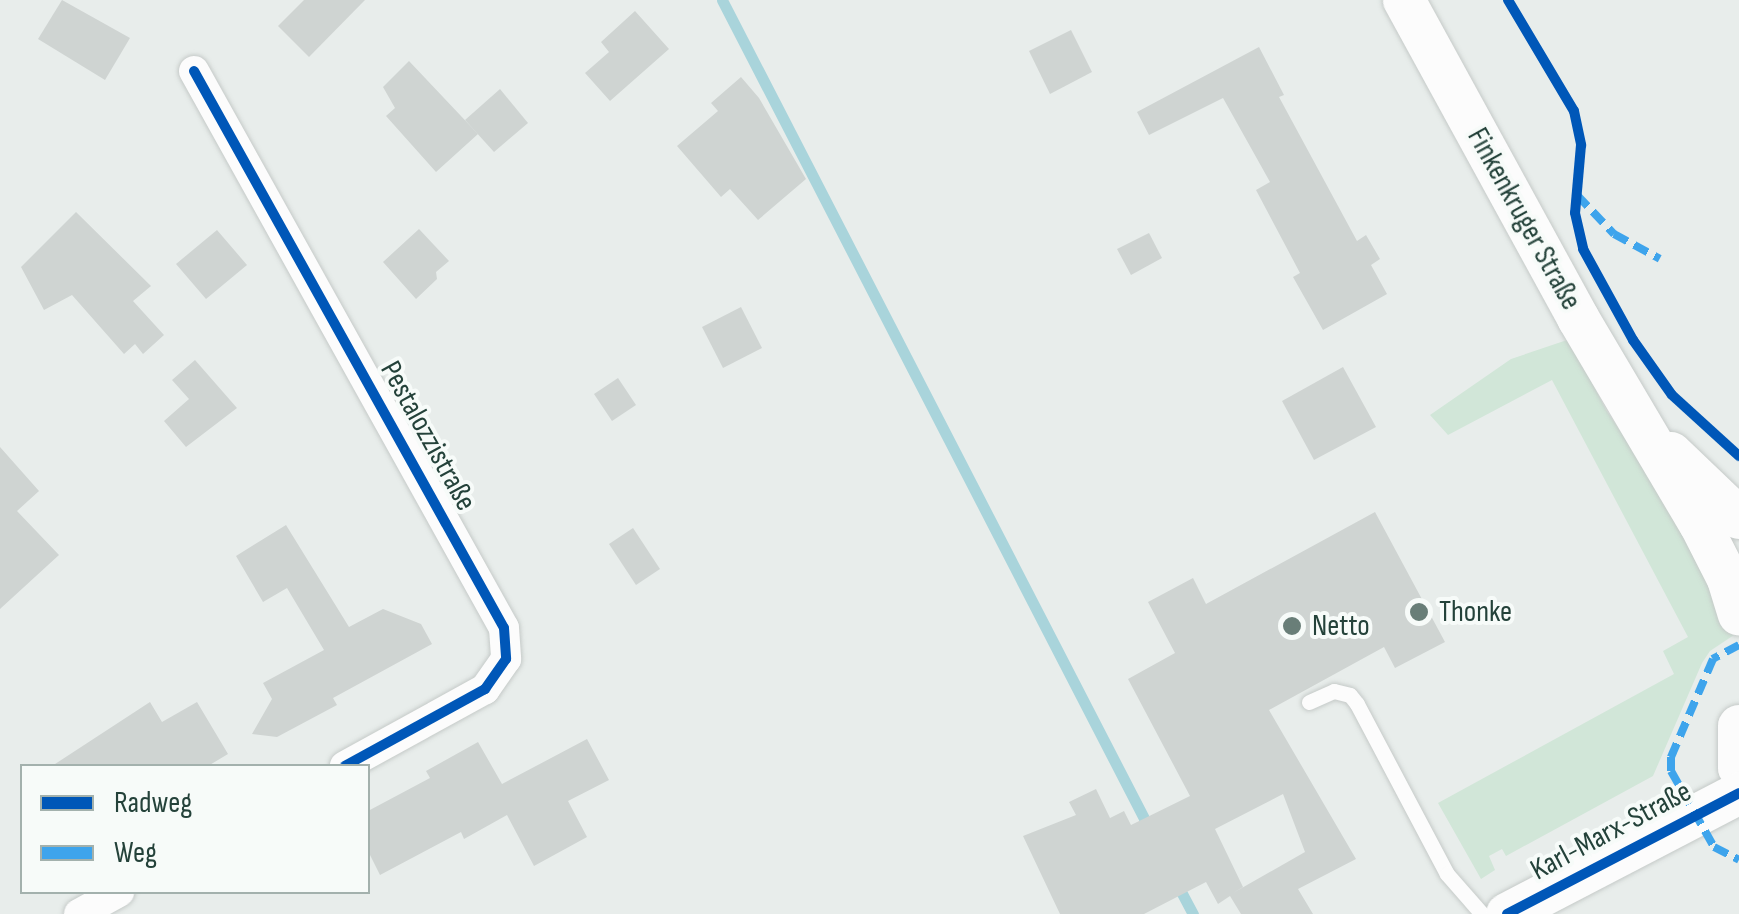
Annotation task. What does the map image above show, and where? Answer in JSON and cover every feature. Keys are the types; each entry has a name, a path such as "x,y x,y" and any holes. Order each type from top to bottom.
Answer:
{"main road":[{"name":"Finkenkruger Straße","path":"1404,0 1714,551 1739,614"},
{"name":"Finkenkruger Straße","path":"1648,437 1692,469 1739,518"},
{"path":"1739,726 1739,768"},
{"name":"Karl-Marx-Straße","path":"1509,914 1739,793"}],"street":[{"name":"Pestalozzistraße","path":"194,71 504,628 506,659 485,690 350,764"},
{"path":"79,914 116,894"}],"lane":[{"path":"1309,702 1334,691 1350,695 1358,704 1447,874 1482,914"}],"green space":[{"path":"1570,339 1606,410 1678,517 1734,635 1710,651 1702,663 1653,776 1506,856 1502,849 1489,856 1495,870 1481,879 1438,803 1674,674 1663,651 1688,637 1552,380 1448,435 1430,415 1511,359"}],"building":[{"path":"62,0 130,38 105,80 38,39"},
{"path":"304,0 365,0 309,57 278,26"},
{"path":"635,11 669,49 610,101 585,73 609,52 601,42"},
{"path":"1071,30 1092,72 1050,94 1029,51"},
{"path":"1259,47 1284,95 1279,97 1357,241 1366,235 1380,259 1371,265 1387,294 1323,330 1293,277 1300,273 1256,190 1270,182 1223,98 1149,135 1137,112"},
{"path":"409,61 478,134 436,172 386,116 395,108 383,87"},
{"path":"741,77 759,98 806,179 758,220 730,189 721,197 677,146 718,111 711,103"},
{"path":"500,89 528,123 494,152 465,120"},
{"path":"76,212 151,286 133,301 164,335 143,354 135,344 124,354 72,295 44,310 21,267"},
{"path":"419,229 449,261 416,299 383,262"},
{"path":"217,230 247,265 206,299 176,264"},
{"path":"1149,233 1162,258 1131,275 1117,249"},
{"path":"741,307 762,348 723,368 702,327"},
{"path":"195,360 237,408 186,447 164,421 189,399 172,380"},
{"path":"1343,367 1376,427 1314,460 1282,401"},
{"path":"618,378 636,405 612,421 594,394"},
{"path":"0,447 39,491 17,511 59,555 0,609"},
{"path":"1375,512 1445,642 1395,668 1384,647 1269,710 1356,859 1298,889 1313,914 1241,914 1230,896 1218,904 1206,882 1144,914 1060,914 1023,836 1076,815 1069,802 1096,789 1110,818 1124,811 1131,825 1190,796 1128,679 1175,653 1148,602 1193,578 1206,604","holes":["1283,794 1305,852 1233,893 1243,887 1215,829"]},
{"path":"286,525 349,627 383,609 421,624 432,644 333,698 337,705 277,737 252,734 272,699 263,683 324,650 287,588 263,602 236,556"},
{"path":"633,528 660,569 636,585 609,544"},
{"path":"150,702 162,722 197,702 228,754 211,764 55,764"},
{"path":"587,739 609,780 568,801 587,837 534,866 507,815 464,839 461,832 380,875 370,855 370,810 430,778 426,771 478,742 502,784"}],"waterway":[{"path":"722,0 1151,832"},
{"path":"1177,884 1193,914"}],"marked path":[{"path":"1577,195 1614,234 1660,259"},
{"path":"1739,645 1713,659 1671,757 1671,771 1714,847 1739,860"}],"cycle path":[{"path":"1508,0 1574,111 1581,145 1575,213 1583,249 1633,340 1672,395 1739,456"},
{"path":"194,71 504,628 506,659 485,689 349,764"},
{"path":"1507,914 1739,793"}],"place":[{"name":"Thonke","path":"1419,612"},
{"name":"Netto","path":"1292,626"}]}
